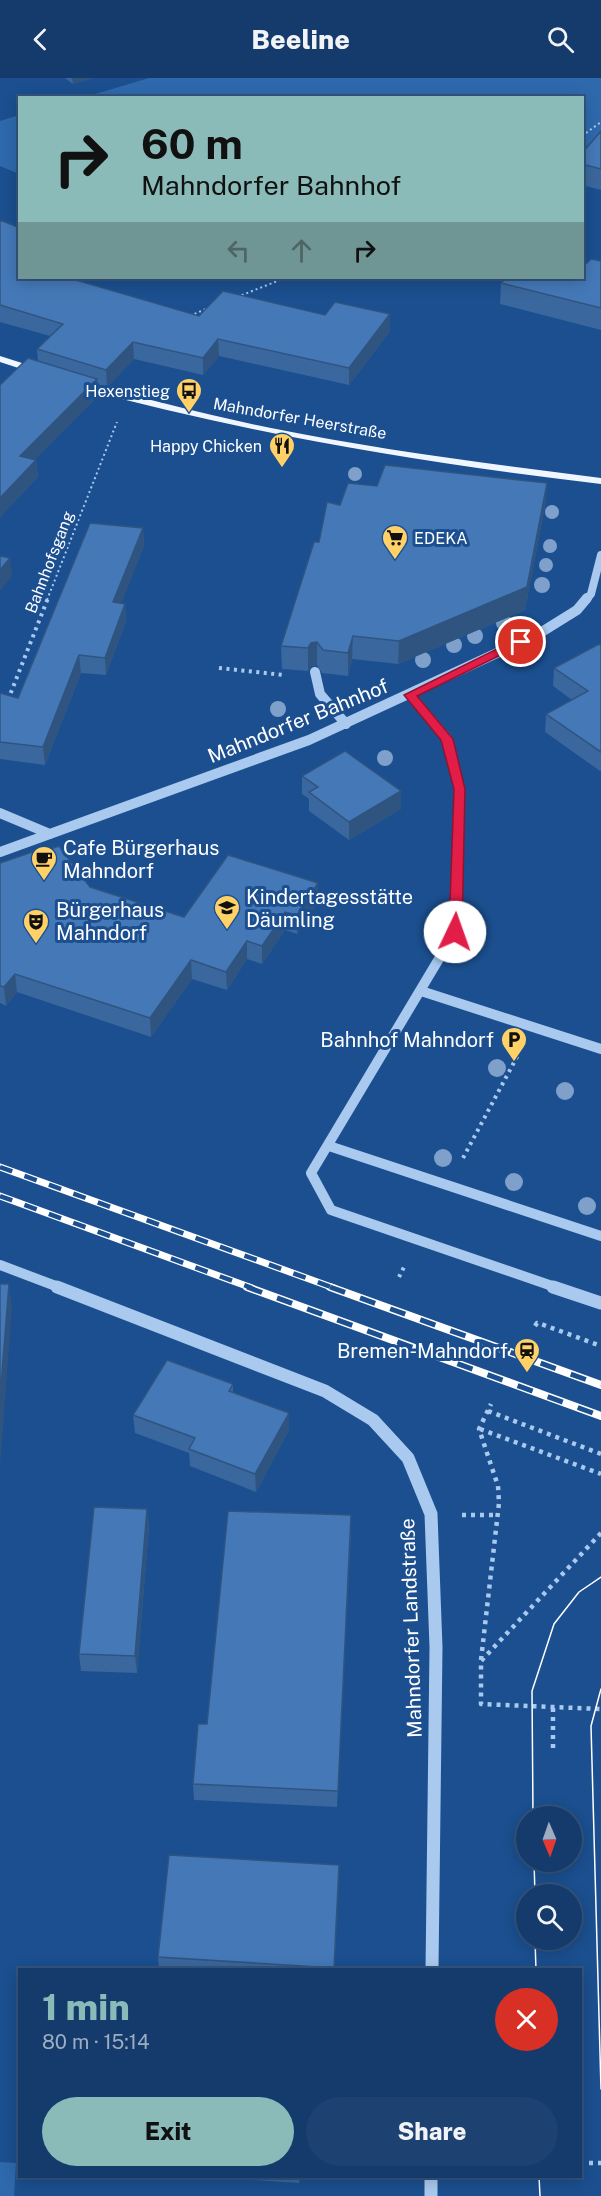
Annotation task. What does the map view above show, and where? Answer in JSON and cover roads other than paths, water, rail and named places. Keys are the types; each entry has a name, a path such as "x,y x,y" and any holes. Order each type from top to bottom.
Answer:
{"main road":[{"path":"0,359 51,376"},
{"name":"Mahndorfer Heerstraße","path":"72,382 189,414 345,444 601,481"}],"street":[{"name":"Mahndorfer Bahnhof","path":"0,852 309,740 540,633 577,610 591,594 601,555"},
{"path":"315,676 330,711 346,724"},
{"path":"410,695 447,739 459,789 455,932 422,991 311,1173 331,1210 601,1303"},
{"path":"0,813 50,834"},
{"path":"422,991 601,1049"},
{"path":"329,1146 601,1236"},
{"name":"Mahndorfer Landstraße","path":"0,1264 325,1391 373,1420 408,1458 431,1514 436,1647 432,1968"},
{"path":"430,2178 431,2196"}],"tram line":[{"path":"533,1806 532,1691 554,1624 579,1592 601,1577"},
{"path":"601,1689 591,1726 601,2089"},
{"path":"534,1872 535,1884"},
{"path":"535,1950 536,1968"},
{"path":"539,2178 540,2196"}],"railway":[{"path":"0,1167 334,1288"},
{"path":"0,1196 252,1288"},
{"path":"247,1287 601,1416"},
{"path":"330,1287 601,1385"}],"place":[{"name":"Hexenstieg","path":"189,414"},
{"name":"Happy Chicken","path":"282,469"},
{"name":"EDEKA","path":"395,561"},
{"name":"Cafe Bürgerhaus Mahndorf","path":"44,882"},
{"name":"Kindertagesstätte Däumling","path":"227,931"},
{"name":"Bürgerhaus Mahndorf","path":"36,945"},
{"name":"Bahnhof Mahndorf","path":"514,1063"},
{"name":"Bremen-Mahndorf","path":"527,1374"}]}
